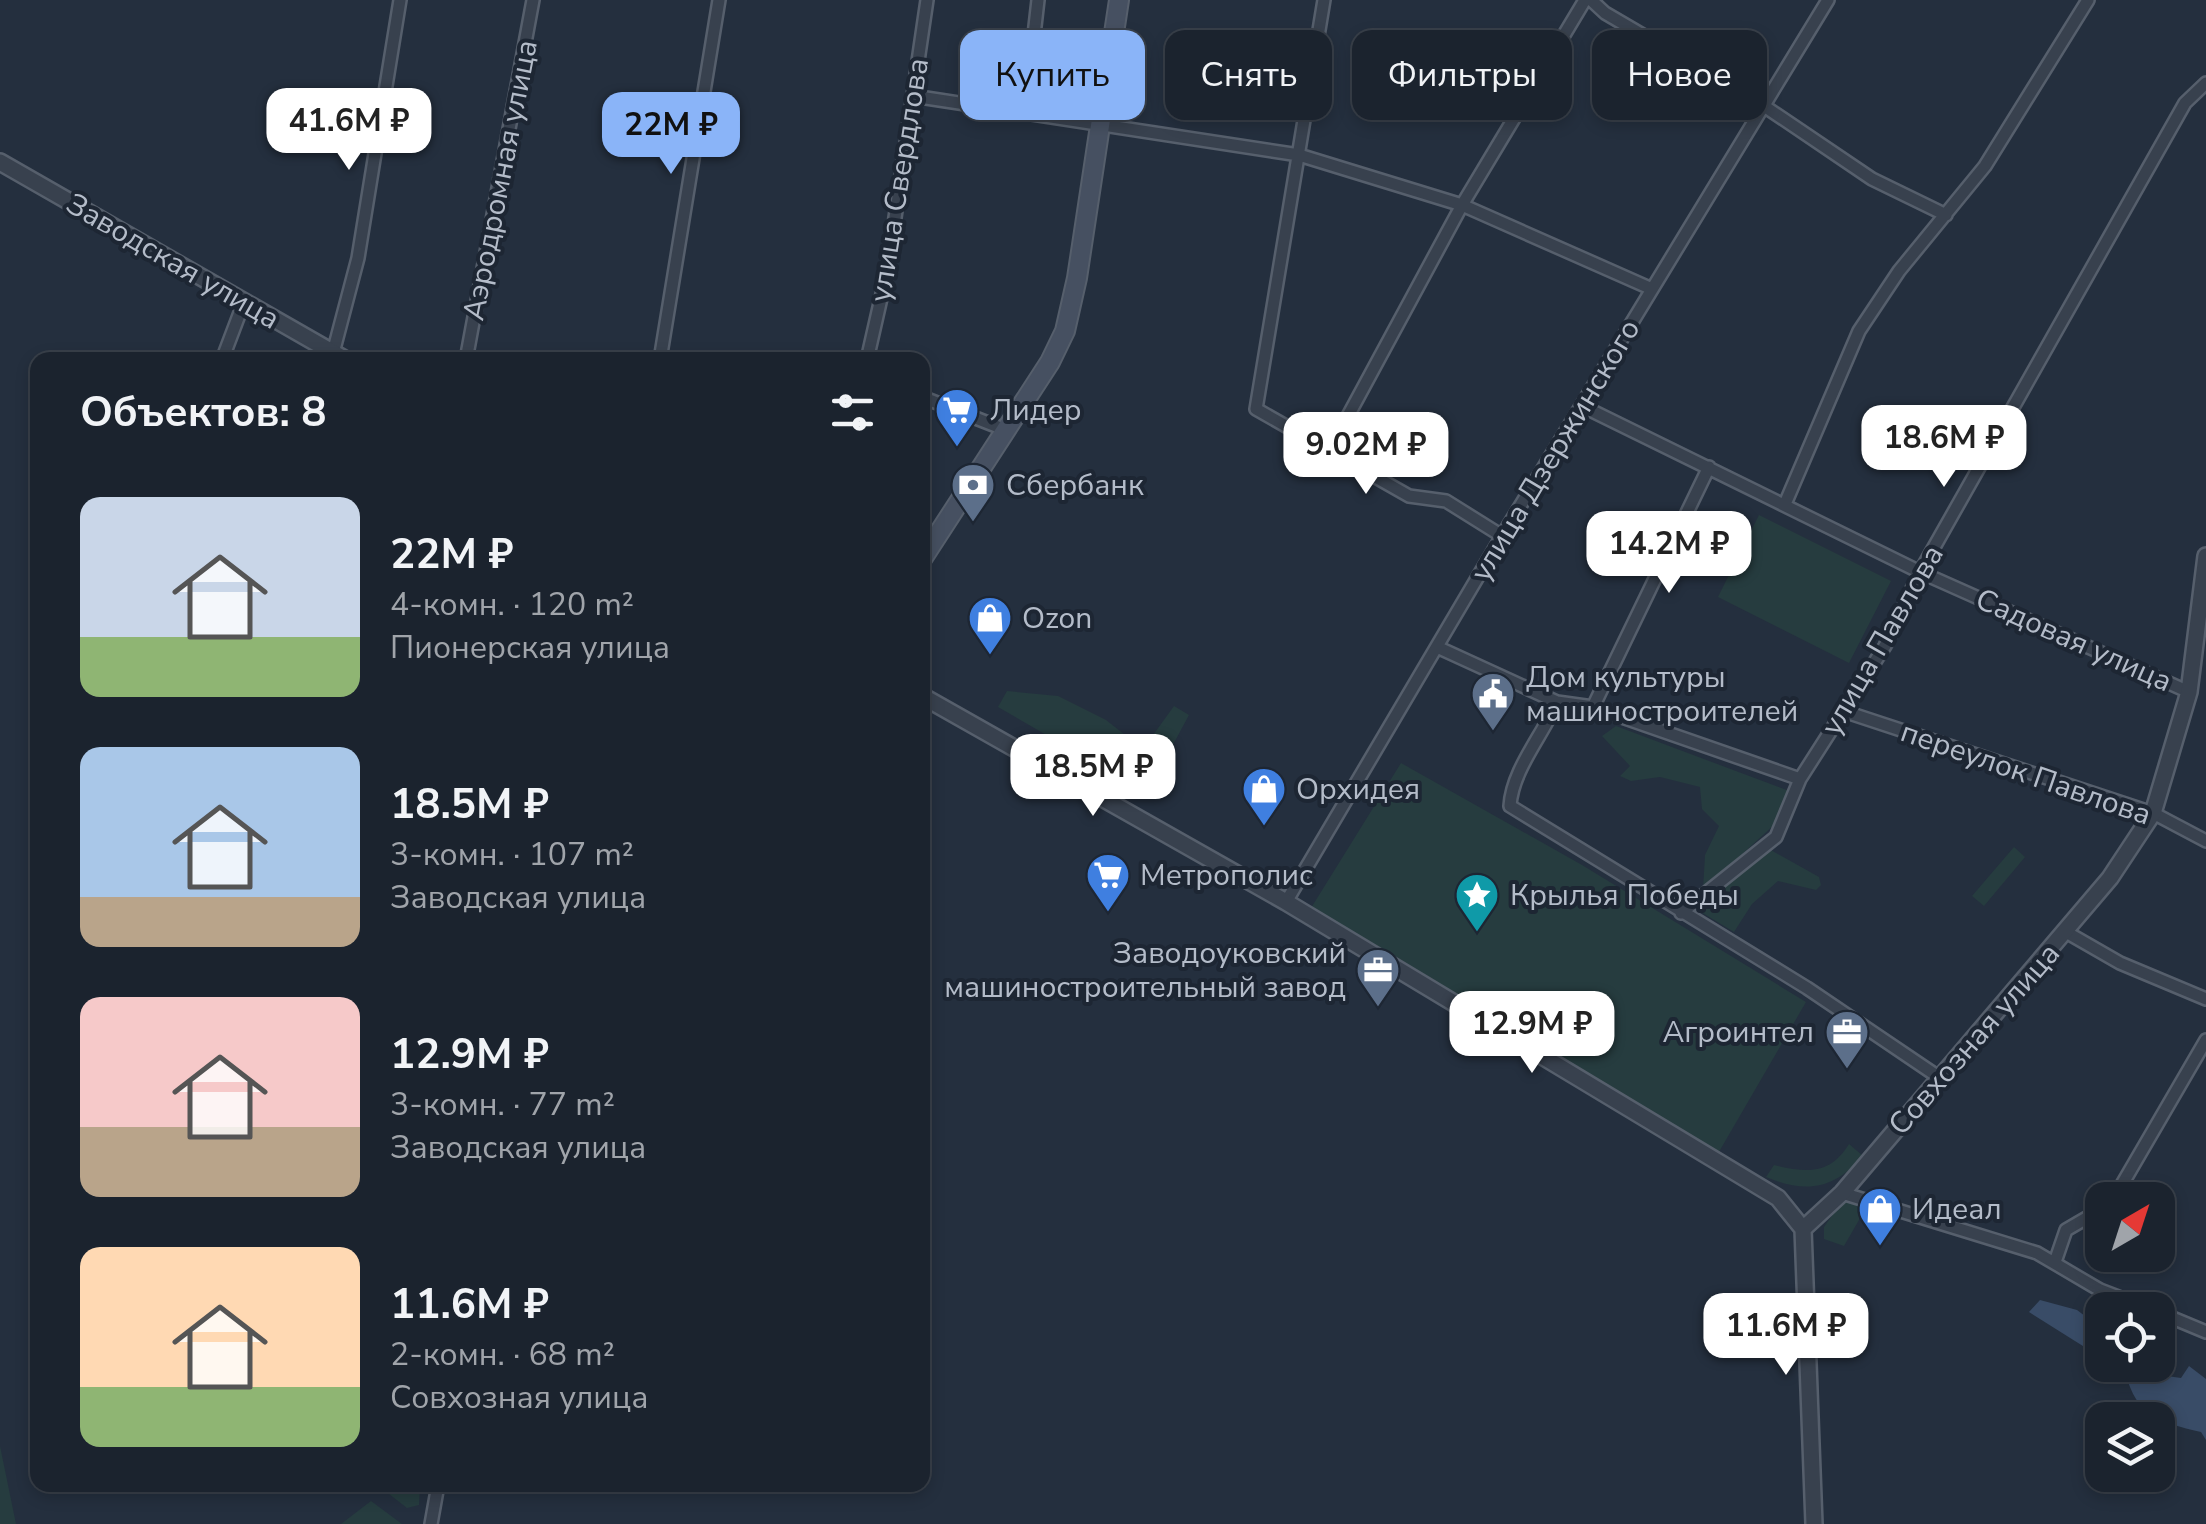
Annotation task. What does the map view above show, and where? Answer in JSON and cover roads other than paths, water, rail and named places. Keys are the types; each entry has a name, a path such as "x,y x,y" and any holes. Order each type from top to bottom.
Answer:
{"main road":[{"path":"930,546 1065,331 1119,0"}],"street":[{"path":"340,352 400,0"},
{"name":"Аэродромная улица","path":"467,352 533,0"},
{"path":"661,352 719,0"},
{"name":"улица Свердлова","path":"869,352 888,272 928,0"},
{"path":"1035,30 1038,0"},
{"path":"1324,0 1256,409 1409,496 1446,500 1502,536"},
{"path":"1328,452 1462,206 1588,0 1634,30"},
{"name":"улица Дзержинского","path":"1767,101 1828,0"},
{"path":"1785,504 1859,331 1899,271 1984,166 2088,0"},
{"name":"улица Павлова","path":"1682,913 1776,837 1800,778 1885,646 1920,572 2140,179 2185,103 2206,84"},
{"path":"913,96 960,104"},
{"path":"1767,108 1872,180 1946,215"},
{"path":"1082,120 1299,155 1462,206 1652,289"},
{"name":"улица Дзержинского","path":"1286,902 1502,536 1755,120"},
{"name":"Заводская улица","path":"0,162 332,352"},
{"path":"225,352 244,302"},
{"path":"930,400 1006,430"},
{"name":"Садовая улица","path":"1582,406 1920,572 2188,692"},
{"path":"1592,707 1709,467"},
{"name":"Совхозная улица","path":"1802,1229 1842,1193 2066,932 2118,868 2153,812 2188,692 2206,556"},
{"path":"1437,647 1557,702 1592,707 1800,778"},
{"path":"930,701 1286,902 1778,1198 1802,1229 1814,1524"},
{"path":"1557,702 1544,734 1511,786 1510,806 1807,988 1940,1078"},
{"name":"переулок Павлова","path":"1843,712 2153,812 2206,842"},
{"path":"2066,932 2120,963 2206,999"},
{"path":"2123,1182 2206,1040"},
{"path":"1842,1193 2055,1262 2105,1292"},
{"path":"2055,1262 2066,1230 2085,1219"},
{"path":"2175,1319 2206,1332"},
{"path":"431,1524 437,1492"}],"water":[{"path":"2040,1300 2077,1310 2085,1316 2085,1347 2029,1312"},
{"path":"2189,1366 2206,1379 2206,1440 2201,1432 2175,1426 2175,1402 2138,1402 2128,1382 2175,1382 2175,1377 2181,1378"}],"place":[{"name":"Лидер","path":"957,448"},
{"name":"Сбербанк","path":"973,523"},
{"name":"Ozon","path":"990,656"},
{"name":"Дом культуры машиностроителей","path":"1493,732"},
{"name":"Орхидея","path":"1264,827"},
{"name":"Метрополис","path":"1108,913"},
{"name":"Крылья Победы","path":"1477,933"},
{"name":"Заводоуковский машиностроительный завод","path":"1378,1008"},
{"name":"Агроинтел","path":"1847,1070"},
{"name":"Идеал","path":"1880,1247"}]}
